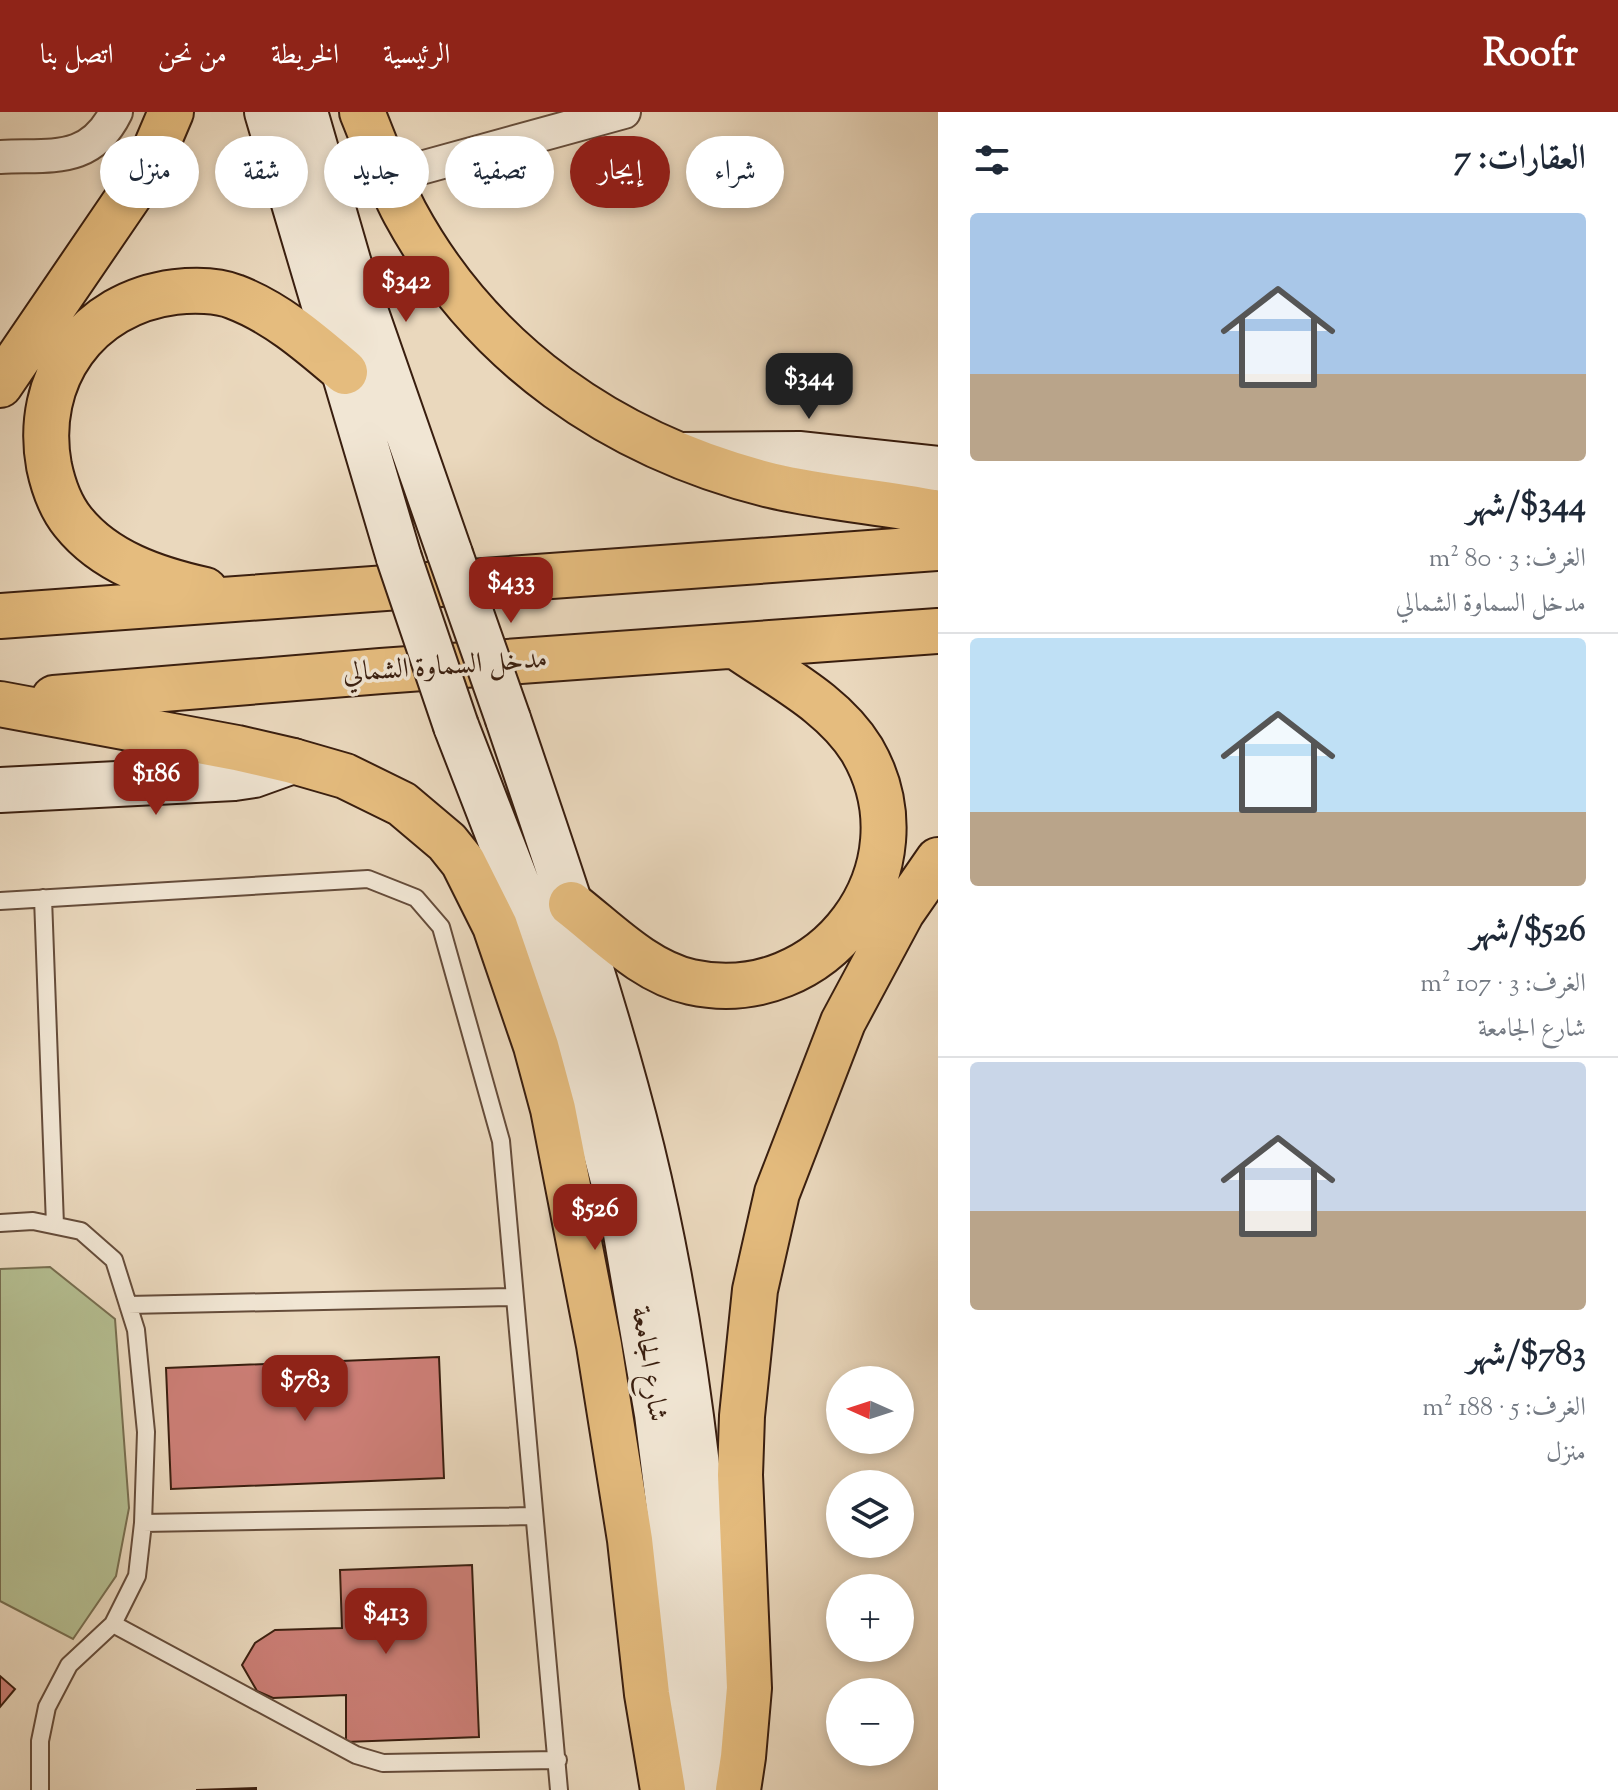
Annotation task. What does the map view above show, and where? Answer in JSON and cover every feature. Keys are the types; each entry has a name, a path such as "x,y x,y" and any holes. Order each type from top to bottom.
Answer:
{"highway":[{"path":"0,385 148,166 171,112"},
{"path":"362,112 372,136"},
{"path":"403,208 434,261 492,334 525,363 584,406 679,455 771,485 938,513"},
{"path":"239,598 165,581 129,565 107,553 71,520 52,478 46,450 45,428 54,384 82,340 99,322 141,298 188,290 233,296 256,307 297,333 345,372"},
{"path":"0,616 938,548"},
{"name":"مدخل السماوة الشمالي","path":"0,703 381,671 938,631"},
{"path":"571,904 637,956 671,977 694,983 723,985 764,982 808,963 830,947 858,914 880,866 882,813 873,772 846,728 824,708 737,647"},
{"path":"0,703 293,761 345,776 402,804 430,827 463,862 495,926 536,1046 553,1109 599,1345 630,1540 647,1694 663,1790"},
{"path":"738,1790 749,1688 740,1475 742,1416 755,1290 777,1193 843,1022 902,912 938,860"}],"main road":[{"name":"شارع الجامعة","path":"267,112 399,558 456,726 573,1028 624,1222 657,1414 670,1517 687,1790"},
{"path":"305,112 349,264 571,904 612,1036 642,1152 684,1357 713,1631 722,1790"},
{"path":"679,455 801,454 938,469"},
{"path":"0,790 234,778 254,775 293,761"}],"street":[{"path":"0,157 81,151 103,133 116,112"},
{"path":"429,166 624,112"}],"lane":[{"path":"0,901 368,879 416,898 441,927 501,1141 559,1790"},
{"path":"43,898 55,1225"},
{"path":"0,1223 33,1221 81,1231 114,1260 136,1330 146,1432 143,1523 137,1576 113,1624 69,1665 47,1707 40,1741 40,1790"},
{"path":"128,1305 514,1297"},
{"path":"143,1523 533,1516"},
{"path":"113,1624 356,1755 383,1763 558,1760"}],"green space":[{"path":"50,1267 115,1319 129,1508 116,1576 73,1639 0,1601 0,1269"}],"building":[{"path":"439,1357 444,1478 171,1489 166,1368"},
{"path":"472,1565 479,1737 346,1742 346,1695 273,1698 257,1691 242,1665 255,1643 275,1630 342,1628 340,1570"},
{"path":"0,1676 15,1689 0,1707"},
{"path":"256,1788 256,1790 196,1790"}]}
